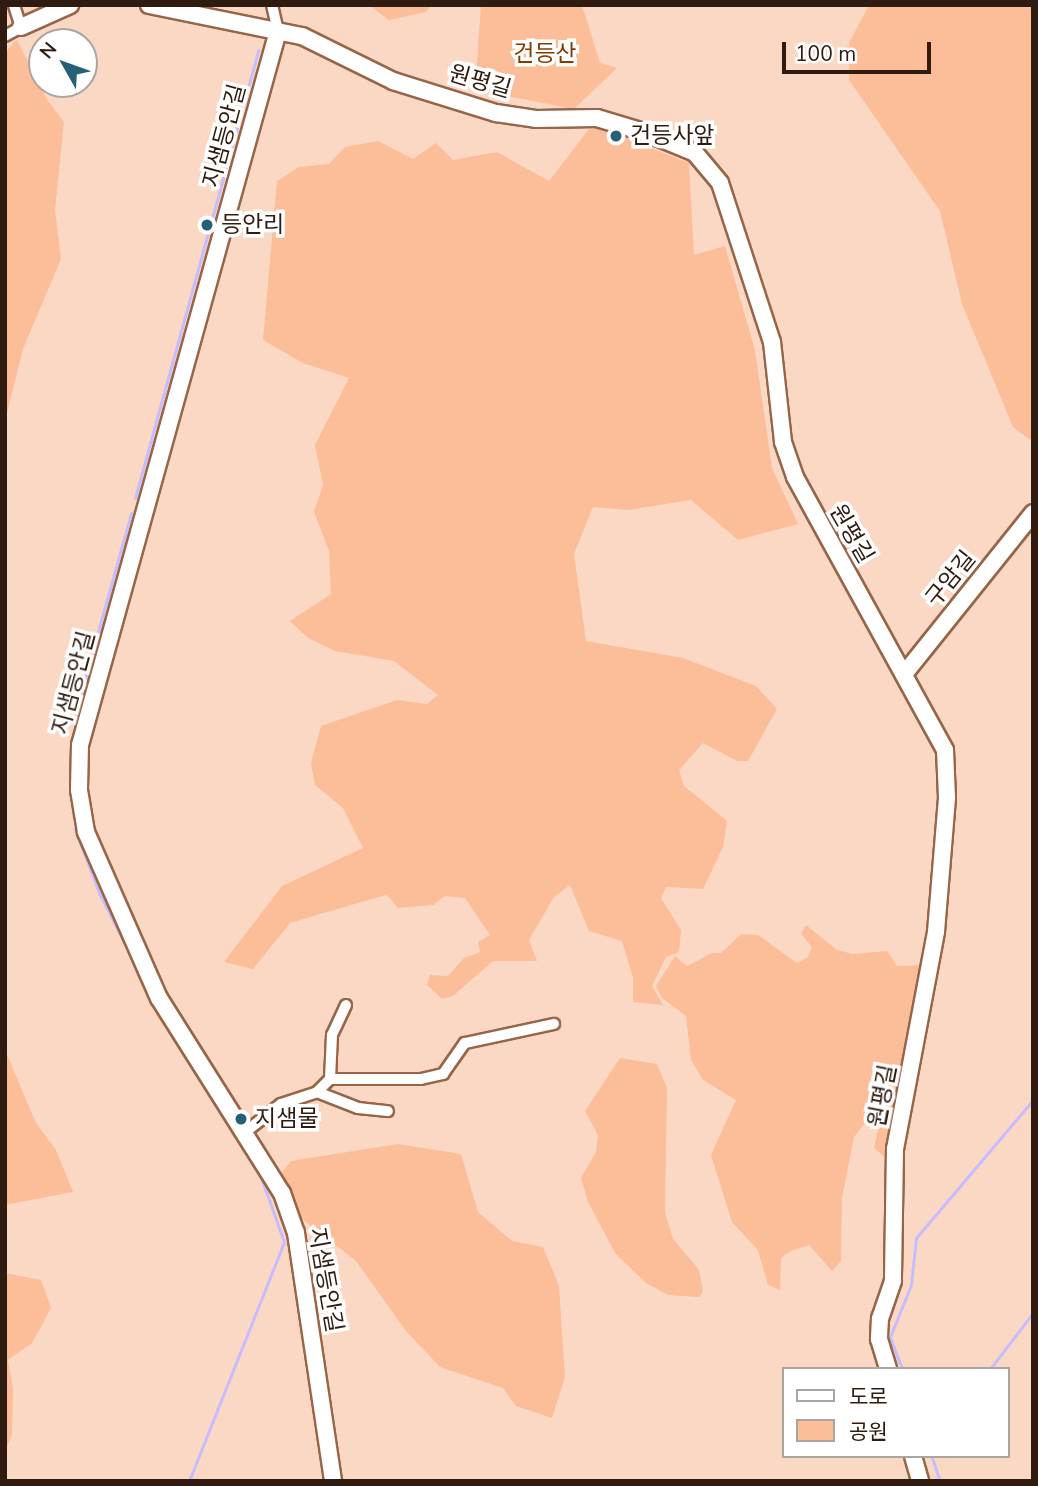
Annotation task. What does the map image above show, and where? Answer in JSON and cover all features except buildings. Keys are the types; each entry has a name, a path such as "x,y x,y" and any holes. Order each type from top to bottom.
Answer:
{"street":[{"path":"14,5 21,27"},
{"path":"5,36 70,5"},
{"path":"149,5 278,31"},
{"name":"지샘등안길","path":"272,5 278,31 80,756 79,790 86,832 159,998 282,1193 296,1233 333,1481"},
{"name":"원평길","path":"278,31 302,36 394,81 496,113 536,119 597,118 695,153 708,165 720,183 772,342 783,442 795,477 945,750 947,798 934,945 895,1149 893,1281 880,1318 879,1339 887,1367"},
{"name":"구암길","path":"905,673 1033,513"},
{"path":"244,1133 281,1104 317,1092 330,1079 332,1034 346,1005"},
{"path":"330,1079 421,1079 443,1074 465,1042 554,1024"},
{"path":"317,1092 358,1108 388,1111"},
{"path":"914,1458 920,1481"}],"green space":[{"path":"369,5 431,5 426,12 389,20"},
{"name":"건등산","path":"481,5 582,5 600,63 617,68 574,109 475,90"},
{"path":"869,5 1033,5 1033,442 1013,427 962,304 940,211 849,80 849,43"},
{"path":"17,40 28,62 28,98 46,98 64,122 55,210 61,259 23,349 5,421 5,52"},
{"path":"592,125 689,163 694,255 725,246 755,350 772,468 798,524 738,540 691,500 628,510 593,507 574,554 586,641 683,658 756,686 777,709 748,761 737,761 703,743 679,770 684,786 727,821 723,847 703,889 666,887 661,898 681,930 679,952 666,957 652,986 663,1005 633,1002 633,978 622,941 589,931 570,885 554,897 529,940 537,961 493,961 453,996 442,999 427,985 430,975 448,976 464,958 480,952 478,942 490,935 465,898 445,896 433,905 398,908 387,895 368,900 290,923 253,969 224,962 282,886 363,848 343,808 315,785 311,763 321,726 397,700 427,704 438,695 394,661 335,651 308,638 290,621 331,594 329,551 314,512 323,485 315,445 349,378 303,363 263,340 277,181 299,167 329,164 345,147 378,141 413,159 436,143 453,160 497,152 549,181"},
{"path":"806,925 837,950 853,954 887,951 897,966 926,965 888,1160 874,1148 881,1114 872,1114 854,1137 842,1198 841,1261 832,1271 809,1245 791,1251 781,1258 780,1290 768,1285 758,1250 732,1222 711,1155 736,1100 703,1080 691,1060 686,1016 662,998 656,986 675,956 687,966 712,953 721,953 741,934 758,935 797,963 808,957 812,947 801,934"},
{"path":"5,1050 36,1123 56,1150 73,1192 5,1205"},
{"path":"620,1058 657,1064 667,1088 665,1213 673,1239 699,1270 703,1291 699,1297 668,1295 646,1283 615,1253 588,1202 581,1178 596,1152 598,1135 585,1111"},
{"path":"398,1144 461,1154 478,1212 512,1241 543,1247 559,1286 565,1377 552,1418 516,1406 503,1388 440,1367 406,1331 356,1261 301,1218 281,1174 291,1161"},
{"path":"5,1273 41,1280 51,1308 32,1343 8,1360 13,1389 12,1434 5,1452"}],"waterway":[{"path":"135,498 258,51"},
{"path":"75,736 77,707 131,513"},
{"path":"71,774 74,816"},
{"path":"75,828 100,894 136,965"},
{"path":"163,1018 204,1083"},
{"path":"901,1367 890,1337 911,1285 916,1238 1033,1100"},
{"path":"189,1481 284,1242 259,1172"},
{"path":"992,1367 1033,1313"},
{"path":"933,1458 940,1481"}],"place":[{"name":"건등사앞","path":"616,136"},
{"name":"등안리","path":"207,225"},
{"name":"지샘물","path":"241,1119"}]}
